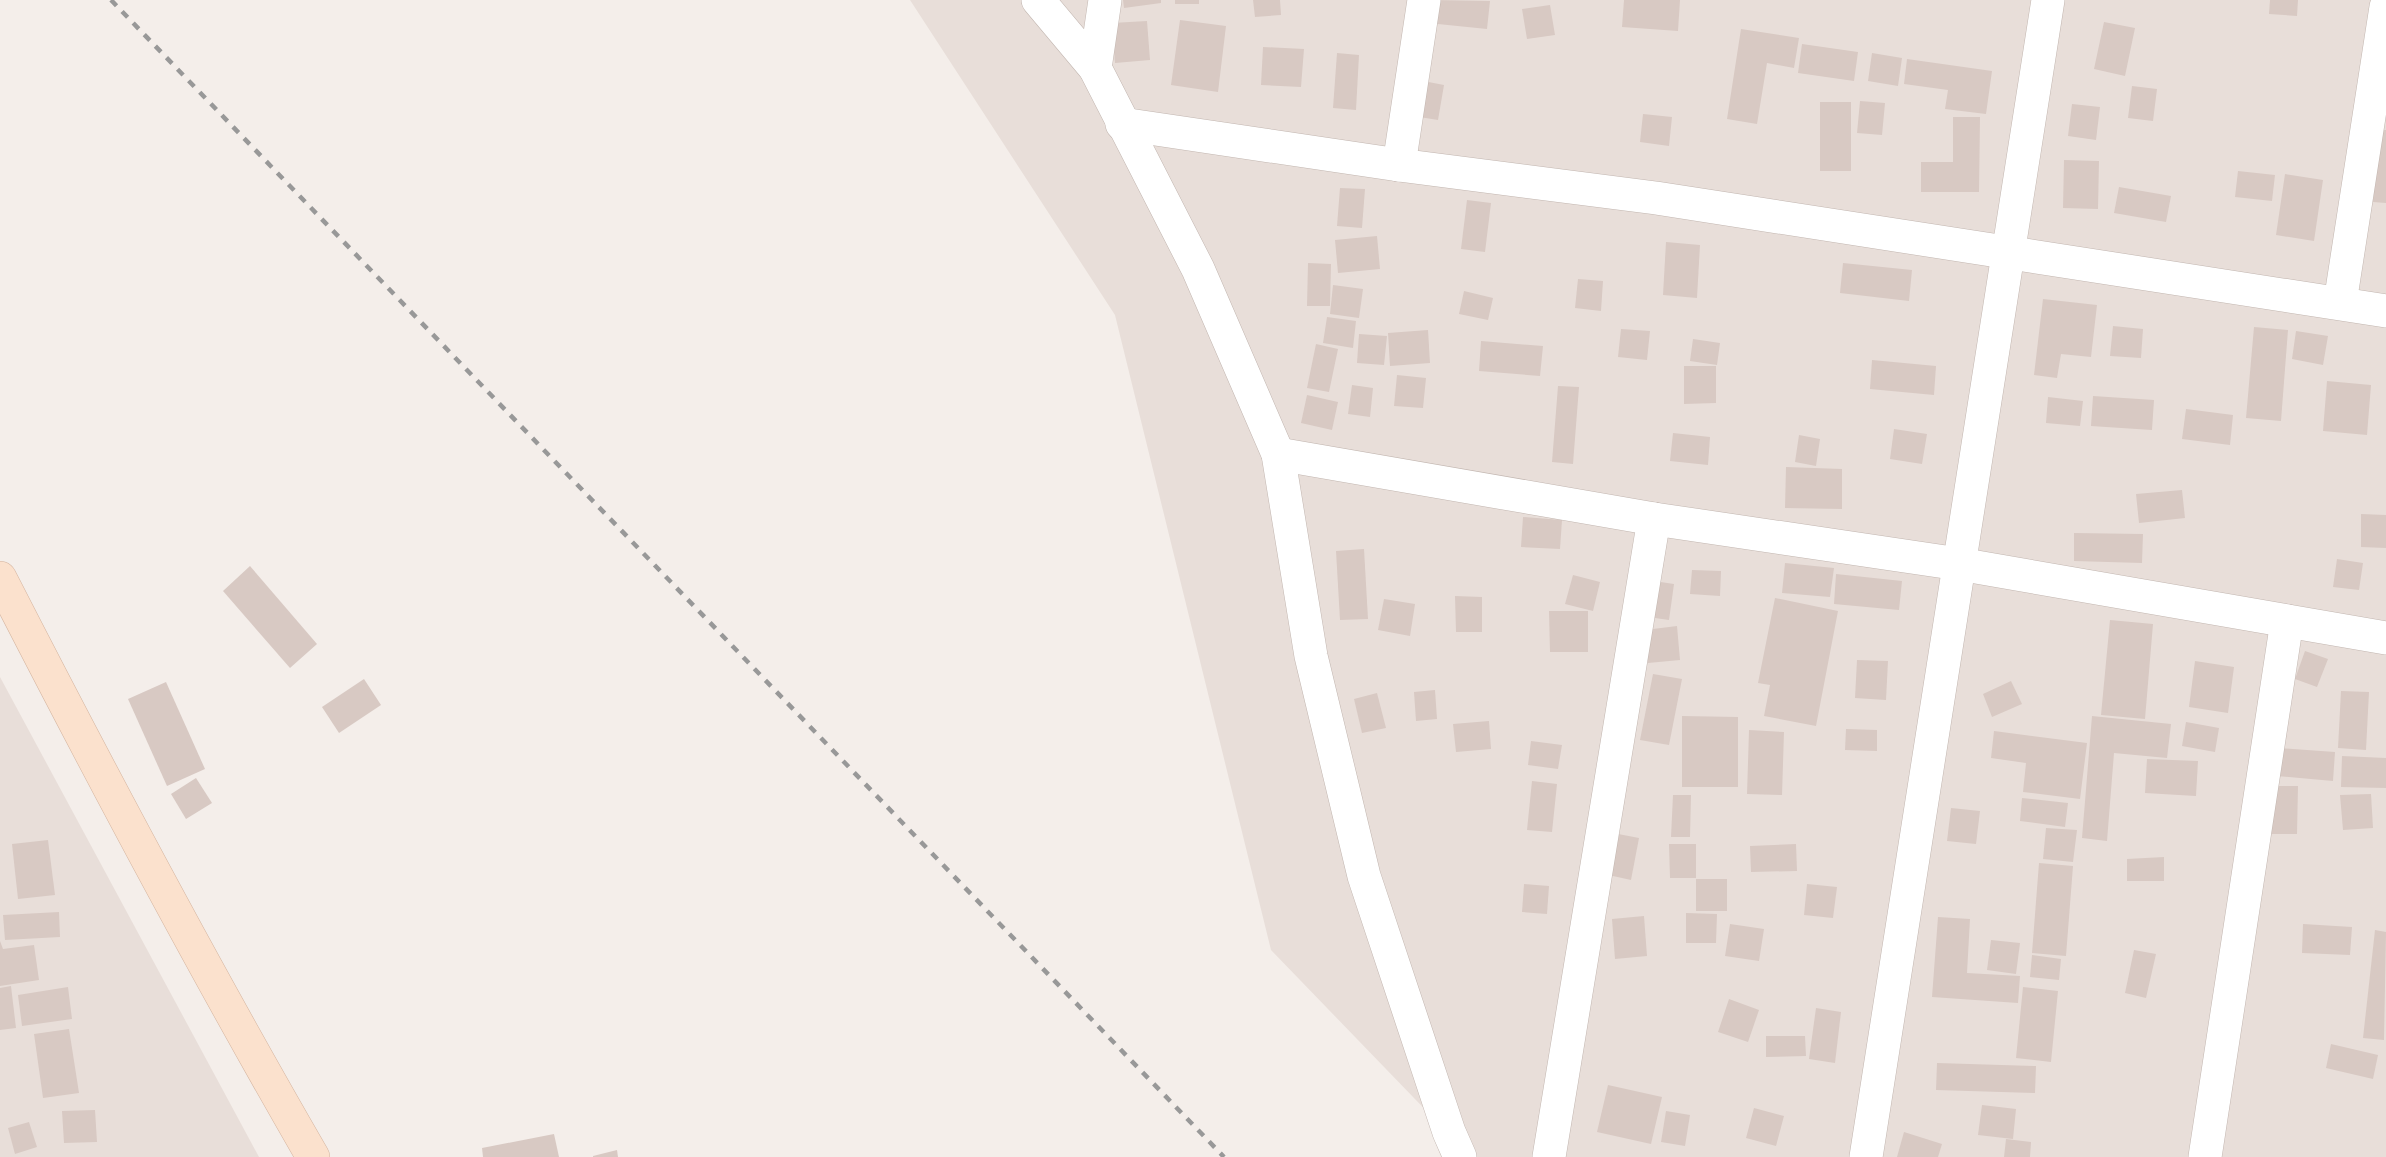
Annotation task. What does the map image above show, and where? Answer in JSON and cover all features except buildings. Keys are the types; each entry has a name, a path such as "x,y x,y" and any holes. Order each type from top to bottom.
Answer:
{"main road":[{"path":"0,578 76,728 246,1041 313,1157"}],"street":[{"path":"1038,0 1095,68 1198,269 1278,454 1311,656 1364,876 1449,1132 1460,1157"},
{"path":"1095,68 1105,0"},
{"path":"1399,165 1424,0"},
{"path":"1866,1157 2048,0"},
{"path":"2340,303 2386,7"},
{"path":"1122,124 1399,165 1656,198 2386,311"},
{"path":"1278,454 1654,519 1959,564 2386,638"},
{"path":"1549,1157 1654,519"},
{"path":"2205,1157 2287,621"}],"shaded area":[{"path":"910,0 2386,0 2386,1157 1471,1157 1271,950 1115,315"},
{"path":"0,677 259,1157 0,1157"}],"railway":[{"path":"111,0 1224,1157"}]}
